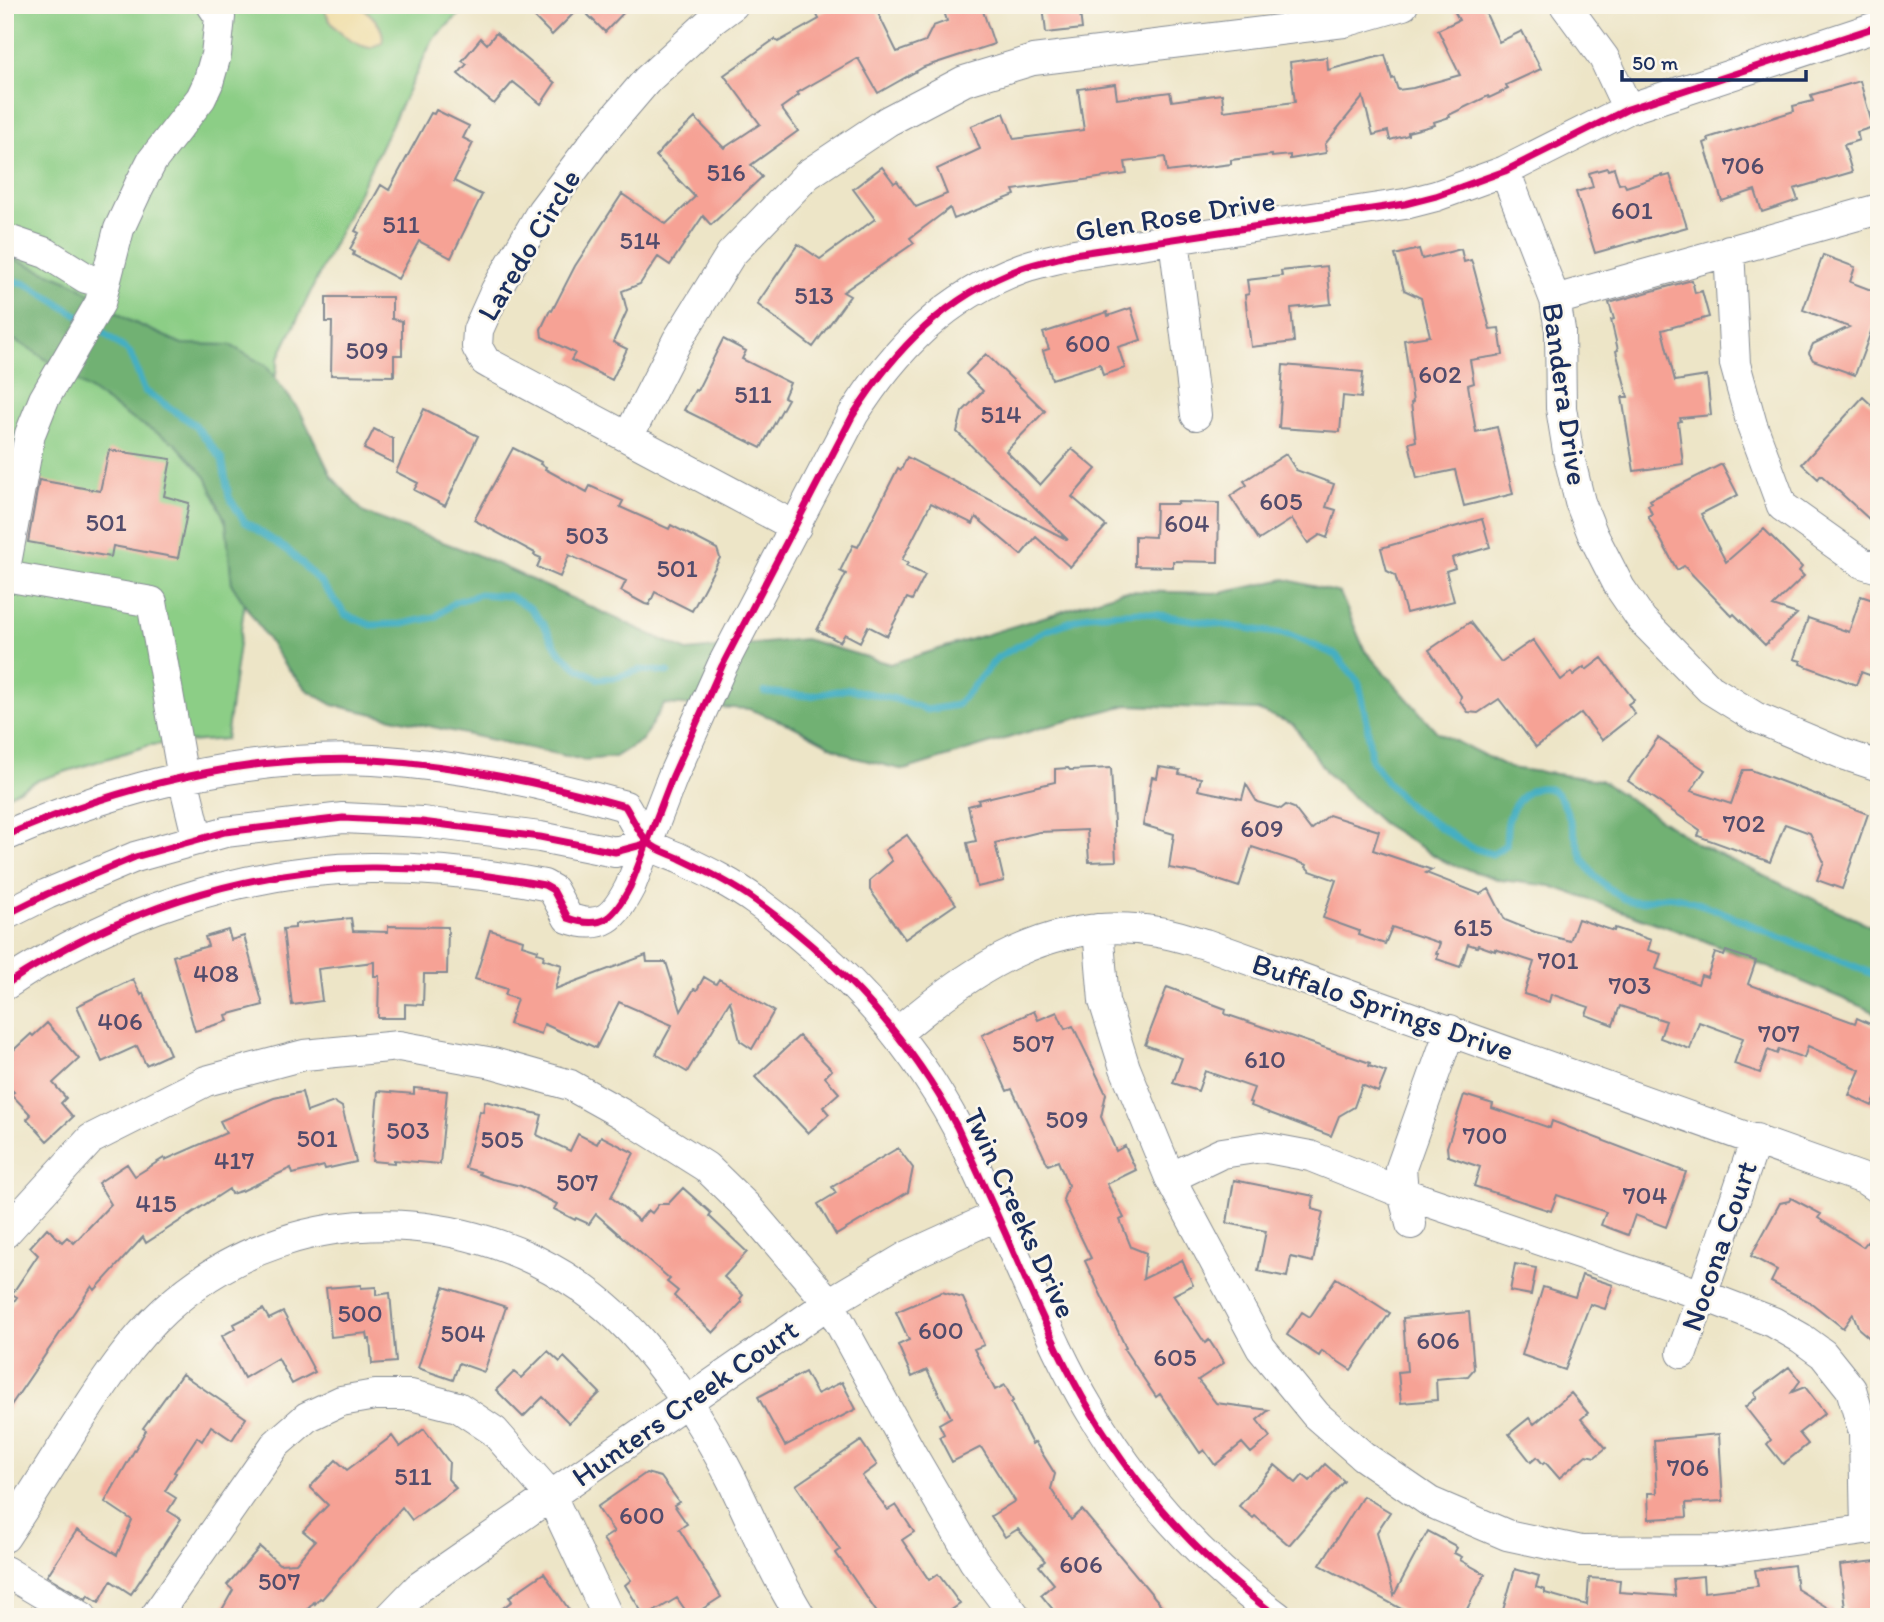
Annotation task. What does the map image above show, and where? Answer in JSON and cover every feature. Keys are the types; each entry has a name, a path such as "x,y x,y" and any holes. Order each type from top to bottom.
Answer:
{"street":[{"name":"Laredo Circle","path":"733,5 710,22 647,80 595,141 542,211 496,290 476,338 480,354 485,361 796,527"},
{"path":"628,437 677,341 731,254 807,175 888,121 964,81 1033,60 1344,22 1403,5"},
{"path":"1565,5 1604,58 1628,109"},
{"path":"5,569 30,434 44,399 103,293 119,229 152,160 201,98 208,83 216,55 223,9"},
{"name":"Glen Rose Drive","path":"5,985 88,937 159,906 264,878 325,871 372,867 416,869 475,874 544,885 553,890 568,918 596,924 610,917 621,904 649,843 673,778 722,666 853,415 877,377 905,345 951,306 1022,268 1074,254 1405,204 1436,196 1505,171 1628,109 1879,26"},
{"name":"Bandera Drive","path":"1505,171 1555,300 1560,330 1561,408 1580,502 1593,535 1620,587 1642,620 1710,689 1755,716 1879,766"},
{"path":"1555,300 1879,209"},
{"path":"5,239 46,253 86,278 103,293"},
{"path":"1174,239 1196,415"},
{"path":"1729,250 1735,365 1752,425 1782,506 1862,563 1879,568"},
{"path":"5,576 152,602 183,778 198,840"},
{"path":"5,836 100,801 183,778 246,767 329,760 373,760 537,783 625,806 649,843 615,852 540,837 422,822 343,818 225,832 135,857 5,915"},
{"name":"Twin Creeks Drive","path":"649,843 711,874 754,900 835,967 870,1002 940,1094 1068,1370 1113,1447 1181,1533 1247,1594 1279,1617"},
{"path":"1098,929 1104,1001 1125,1068 1170,1178 1261,1348 1316,1415 1363,1455 1430,1502 1507,1535 1581,1551 1719,1550 1873,1529 1864,1433 1851,1389 1823,1354 1773,1322 1702,1295 1403,1193 1310,1156 1262,1147 1222,1153 1170,1178"},
{"name":"Buffalo Springs Drive","path":"896,1034 930,1005 996,960 1036,942 1068,933 1098,929 1158,932 1205,944 1756,1139 1864,1179 1879,1189"},
{"path":"1411,1224 1403,1193 1401,1168 1450,1030"},
{"path":"5,1233 91,1139 206,1081 304,1055 399,1046 494,1063 570,1085 706,1167 747,1207 829,1303 974,1561 1016,1617"},
{"name":"Nocona Court","path":"1682,1353 1756,1139"},
{"name":"Hunters Creek Court","path":"390,1617 419,1587 829,1303 908,1256 998,1215"},
{"path":"5,1537 111,1372 164,1311 192,1288 240,1258 269,1246 322,1232 377,1224 406,1224 466,1234 525,1254 579,1285 643,1343 686,1404 731,1478 780,1582 802,1617"},
{"path":"155,1617 275,1446 307,1417 341,1401 374,1395 411,1395 458,1407 494,1431 551,1496 608,1617"},
{"path":"5,1571 82,1617"}],"green space":[{"path":"5,5 469,5 433,39 278,359 226,739 150,745 36,781 5,797"},
{"path":"5,255 75,284 128,320 182,344 230,345 266,366 301,413 332,477 364,513 475,554 687,651 805,639 890,664 1122,591 1221,593 1285,579 1340,593 1365,651 1437,732 1510,768 1600,780 1699,845 1879,930 1879,1014 1698,938 1551,886 1500,880 1445,862 1382,823 1327,773 1293,724 1257,710 1127,705 1044,727 904,770 852,757 793,726 749,709 664,704 642,740 615,757 584,760 333,705 307,690 284,664 232,585 226,523 206,477 175,443 129,417 29,348 5,335"}],"sand":[{"path":"350,4 365,10 379,25 382,43 370,48 347,38 330,20 324,5"}],"building":[{"path":"522,5 631,5 605,32 580,7 552,35"},
{"path":"835,5 874,5 897,52 925,42 933,26 947,21 942,5 981,5 994,44 924,67 878,93 858,58 797,93 799,95 781,108 798,131 751,165 762,177 711,225 703,216 670,265 658,257 640,284 622,291 627,311 613,342 627,349 612,380 571,360 575,353 542,337 541,329 550,310 552,311 575,266 622,194 666,224 695,197 656,156 666,145 695,118 724,148 760,124 724,75 775,39 778,42 819,19 817,15"},
{"path":"1043,5 1079,5 1082,29 1046,33"},
{"path":"1451,5 1482,5 1499,42 1522,31 1541,69 1506,85 1508,89 1434,122 1435,125 1390,140 1388,131 1373,135 1363,97 1325,144 1326,153 1290,159 1290,155 1272,155 1231,160 1231,164 1167,172 1165,157 1125,162 1127,174 1013,190 1015,195 954,219 950,208 910,238 914,243 843,292 850,296 813,347 757,304 798,244 820,259 875,219 853,189 882,167 894,183 897,181 916,207 947,194 937,169 980,149 971,126 1004,113 1014,139 1084,130 1078,89 1115,84 1117,99 1170,92 1172,101 1222,94 1224,111 1295,102 1290,62 1327,57 1328,70 1385,55 1398,90 1413,88 1460,75 1438,30 1459,20"},
{"path":"496,33 555,83 541,104 513,82 494,104 458,74 467,64 462,61 481,38 487,44"},
{"path":"1860,81 1873,127 1857,132 1859,140 1844,145 1852,172 1794,189 1798,200 1762,212 1755,190 1722,201 1704,143 1709,141 1708,138 1794,111 1793,106 1813,101 1811,95"},
{"path":"436,110 469,126 463,138 473,143 454,181 482,195 451,258 419,241 398,279 353,255 354,252 350,249 359,233 355,231 381,185 389,190 431,113 434,114"},
{"path":"1614,168 1619,184 1624,183 1626,187 1670,175 1687,227 1595,253 1576,192 1593,187 1589,173"},
{"path":"1419,249 1422,259 1461,249 1464,262 1471,260 1473,265 1490,329 1499,328 1503,355 1470,360 1474,383 1468,385 1476,432 1497,427 1513,494 1464,506 1455,470 1417,478 1409,443 1416,441 1404,340 1430,336 1421,298 1404,290 1395,255"},
{"path":"1823,255 1855,267 1850,282 1879,293 1879,310 1855,375 1813,360 1809,353 1813,344 1849,327 1803,310"},
{"path":"1327,266 1331,304 1291,308 1294,342 1251,347 1245,295 1249,294 1247,280 1282,276 1281,271"},
{"path":"1692,280 1695,293 1702,291 1709,317 1662,330 1675,381 1707,376 1711,415 1680,418 1681,421 1678,422 1683,464 1634,471 1622,397 1628,397 1616,351 1618,350 1611,320 1614,319 1609,303"},
{"path":"326,297 392,297 392,319 402,321 402,355 394,355 394,376 331,375 332,322 326,322"},
{"path":"1131,308 1141,340 1118,347 1125,368 1103,375 1100,364 1052,379 1043,351 1049,349 1043,333 1107,312 1108,316"},
{"path":"723,339 746,351 742,359 790,383 784,397 788,399 761,448 684,410 695,390 697,391"},
{"path":"986,354 1045,411 1006,451 1040,485 1072,449 1096,469 1072,497 1106,526 1070,567 1036,537 1021,555 976,517 973,524 931,503 902,560 908,563 906,566 925,575 912,600 907,598 887,636 868,626 860,642 845,634 840,642 817,630 846,574 840,571 853,545 858,547 898,468 901,470 907,457 1068,540 957,432 962,412 983,391 966,374"},
{"path":"1283,365 1363,372 1361,398 1343,396 1340,432 1279,428"},
{"path":"1863,397 1879,412 1879,508 1869,519 1821,475 1818,479 1802,464"},
{"path":"424,409 478,436 445,506 414,490 418,483 396,472"},
{"path":"374,429 393,439 393,463 364,449"},
{"path":"513,448 541,462 545,469 587,492 590,486 623,501 620,507 669,529 671,525 717,549 720,558 692,611 655,592 649,605 645,604 621,591 626,581 569,555 560,577 537,567 541,558 534,555 535,553 474,520"},
{"path":"109,450 171,459 164,496 189,503 178,558 113,546 111,557 28,542 39,480 100,491"},
{"path":"1286,454 1296,470 1334,484 1326,507 1336,510 1327,538 1320,535 1308,543 1292,519 1259,540 1230,496 1247,485 1244,481"},
{"path":"1722,464 1738,495 1701,514 1726,562 1764,529 1802,567 1799,571 1804,576 1773,606 1797,614 1765,645 1734,614 1732,616 1684,566 1677,570 1648,516 1652,514 1648,505 1652,503 1650,500"},
{"path":"1177,502 1219,503 1218,562 1173,561 1173,567 1135,566 1135,536 1155,537 1156,504 1178,504"},
{"path":"1482,519 1490,547 1452,558 1455,568 1446,571 1454,601 1406,613 1395,575 1387,571 1381,548"},
{"path":"1861,596 1879,602 1879,657 1872,676 1861,672 1856,685 1800,664 1801,661 1794,659 1808,618 1849,632"},
{"path":"1470,622 1501,662 1533,640 1561,680 1571,672 1573,675 1584,667 1586,670 1602,658 1634,700 1628,704 1635,714 1602,740 1581,713 1536,747 1499,699 1478,713 1468,712 1460,701 1461,696 1429,650"},
{"path":"1658,738 1705,770 1691,791 1731,804 1743,770 1751,770 1868,814 1842,889 1817,880 1824,862 1810,833 1785,824 1770,862 1698,836 1700,830 1628,781"},
{"path":"1159,767 1180,770 1179,774 1201,778 1198,790 1242,799 1246,784 1257,802 1281,809 1286,805 1294,808 1311,830 1329,815 1379,831 1373,850 1432,870 1426,873 1480,894 1489,889 1505,920 1535,932 1570,941 1578,919 1614,931 1615,928 1651,940 1648,950 1661,954 1656,969 1698,984 1701,975 1707,977 1715,953 1724,956 1726,951 1756,961 1748,984 1855,1023 1857,1018 1879,1028 1879,1091 1872,1106 1849,1095 1860,1070 1808,1046 1804,1058 1779,1049 1777,1054 1768,1050 1760,1073 1734,1064 1743,1038 1699,1022 1690,1049 1660,1038 1666,1021 1620,1006 1613,1025 1586,1015 1589,1007 1551,994 1549,1002 1524,994 1534,962 1495,949 1468,944 1460,967 1437,959 1440,943 1392,927 1385,944 1358,935 1359,931 1323,918 1336,880 1310,871 1307,865 1252,847 1239,887 1197,873 1169,868 1174,834 1143,825 1152,777 1157,778"},
{"path":"1111,768 1116,861 1089,862 1087,830 1039,832 995,843 1004,881 977,887 967,843 976,841 968,806 979,803 978,800 1055,782 1055,769"},
{"path":"907,835 956,904 905,939 870,890 870,880 892,861 885,850"},
{"path":"351,918 353,931 388,932 388,926 448,927 447,974 424,974 423,1005 405,1004 405,1018 378,1018 379,976 374,976 374,962 318,969 322,1001 292,1005 283,929 295,928 295,924"},
{"path":"228,930 231,940 244,936 263,1005 226,1015 228,1021 195,1031 173,956 208,946 205,937"},
{"path":"490,930 523,940 522,945 538,950 537,953 544,955 543,959 562,965 555,989 646,955 647,962 666,962 681,1011 704,977 716,984 719,979 774,1011 752,1049 740,1041 730,1001 687,1072 656,1054 672,1025 619,1002 596,1048 544,1024 541,1034 509,1024 517,999 505,995 507,989 475,979"},
{"path":"133,979 141,995 143,993 170,1054 146,1065 137,1046 102,1062 77,1006"},
{"path":"1167,987 1226,1009 1225,1014 1370,1063 1369,1066 1386,1072 1378,1092 1362,1085 1354,1107 1339,1116 1331,1136 1251,1106 1252,1103 1249,1102 1254,1088 1205,1071 1198,1091 1173,1083 1182,1058 1145,1045"},
{"path":"1034,1011 1038,1020 1057,1012 1065,1029 1073,1026 1106,1094 1101,1117 1116,1151 1125,1146 1136,1170 1107,1184 1124,1218 1120,1220 1131,1247 1146,1253 1143,1279 1182,1260 1193,1285 1173,1295 1205,1343 1209,1340 1224,1363 1198,1380 1216,1403 1269,1410 1257,1420 1270,1437 1251,1453 1242,1443 1215,1465 1204,1450 1200,1453 1160,1394 1156,1397 1124,1349 1126,1348 1085,1261 1091,1258 1063,1200 1068,1185 1058,1161 1048,1165 1012,1089 1007,1091 982,1035"},
{"path":"47,1023 79,1059 53,1083 66,1098 61,1103 73,1117 47,1141 27,1119 31,1115 11,1094 14,1092 5,1083 5,1058"},
{"path":"799,1036 832,1070 825,1077 839,1093 823,1107 829,1114 808,1133 755,1077"},
{"path":"414,1088 447,1091 440,1164 372,1161 378,1091 414,1094"},
{"path":"302,1092 307,1112 334,1102 342,1107 356,1162 293,1174 291,1168 244,1190 231,1194 229,1189 146,1243 143,1237 95,1290 92,1286 5,1414 5,1314 17,1297 12,1294 38,1255 30,1247 47,1228 62,1242 67,1237 74,1243 111,1204 98,1183 127,1164 135,1176 164,1158 165,1160 226,1133 220,1121 274,1098"},
{"path":"1464,1095 1493,1104 1492,1108 1550,1128 1552,1121 1686,1172 1666,1227 1635,1215 1628,1235 1601,1225 1606,1212 1557,1195 1551,1211 1474,1186 1480,1167 1448,1156 1447,1147"},
{"path":"485,1101 542,1115 537,1135 570,1151 578,1134 597,1144 601,1136 634,1153 611,1197 639,1221 648,1210 652,1213 659,1204 668,1204 683,1188 711,1213 709,1216 747,1252 724,1277 743,1295 740,1299 742,1302 713,1333 674,1296 678,1291 667,1282 670,1279 596,1214 589,1224 576,1218 575,1220 554,1209 557,1204 521,1186 492,1179 465,1168"},
{"path":"898,1148 913,1168 908,1192 836,1235 818,1204 836,1193 832,1187"},
{"path":"1234,1180 1314,1196 1312,1209 1323,1212 1313,1262 1291,1257 1287,1277 1258,1271 1266,1231 1227,1223"},
{"path":"1791,1198 1821,1214 1818,1218 1863,1247 1867,1242 1879,1251 1879,1346 1859,1329 1853,1314 1843,1328 1810,1302 1771,1282 1777,1270 1751,1256 1780,1203"},
{"path":"1515,1264 1536,1268 1531,1295 1510,1291"},
{"path":"1582,1275 1613,1285 1605,1309 1590,1304 1565,1370 1522,1355 1543,1287 1575,1297"},
{"path":"1336,1278 1390,1313 1351,1370 1322,1351 1319,1356 1287,1335 1302,1312 1310,1317"},
{"path":"361,1285 361,1288 376,1287 376,1295 390,1293 396,1362 372,1364 367,1333 331,1337 326,1288"},
{"path":"444,1287 506,1307 484,1372 459,1363 453,1380 418,1368"},
{"path":"942,1292 963,1298 984,1345 974,1349 995,1390 1005,1385 1032,1444 1035,1442 1055,1474 1051,1489 1071,1520 1082,1510 1171,1617 1059,1617 1041,1595 1054,1584 1039,1566 1045,1561 1018,1529 1005,1537 991,1516 1015,1501 981,1447 952,1462 939,1437 944,1434 939,1424 951,1417 927,1370 912,1377 898,1345 909,1340 896,1312"},
{"path":"263,1309 269,1319 283,1312 315,1372 292,1384 278,1358 244,1378 222,1336 236,1328 234,1324"},
{"path":"1469,1312 1474,1369 1468,1376 1436,1379 1437,1400 1401,1403 1398,1372 1407,1371 1403,1318"},
{"path":"548,1351 560,1362 564,1357 600,1393 569,1423 543,1397 523,1417 496,1390 514,1372 521,1378"},
{"path":"1789,1367 1800,1381 1792,1392 1805,1387 1825,1413 1799,1433 1808,1444 1783,1464 1767,1444 1771,1440 1745,1407 1757,1397 1754,1393"},
{"path":"805,1372 817,1394 842,1382 856,1409 785,1446 758,1397"},
{"path":"182,1374 246,1418 232,1440 211,1426 202,1441 197,1437 174,1472 176,1473 165,1491 176,1498 168,1511 181,1519 131,1594 111,1581 99,1602 88,1595 86,1599 47,1576 77,1530 117,1555 132,1520 105,1502 146,1430 143,1428"},
{"path":"1571,1393 1588,1413 1581,1419 1606,1448 1595,1457 1586,1455 1559,1478 1537,1457 1531,1462 1509,1434 1529,1418 1534,1424"},
{"path":"424,1429 449,1462 448,1479 456,1488 412,1520 402,1507 322,1599 315,1604 314,1602 301,1617 218,1617 233,1590 227,1585 260,1547 279,1564 296,1563 315,1541 303,1531 328,1505 310,1487 336,1460 347,1470 392,1436 400,1447"},
{"path":"1719,1434 1723,1501 1686,1503 1687,1517 1649,1519 1648,1493 1657,1493 1654,1440"},
{"path":"861,1441 877,1465 862,1476 888,1510 896,1505 914,1532 902,1540 929,1580 938,1574 960,1604 941,1617 880,1617 836,1553 840,1550 796,1485"},
{"path":"1325,1464 1344,1481 1289,1545 1239,1506 1275,1465 1296,1483 1303,1475 1310,1481"},
{"path":"646,1473 661,1477 679,1502 674,1505 687,1524 679,1529 721,1597 690,1617 677,1598 645,1617 625,1585 631,1580 603,1539 614,1532 597,1507"},
{"path":"1363,1496 1390,1512 1377,1532 1394,1595 1428,1531 1454,1545 1457,1548 1454,1553 1462,1557 1460,1560 1485,1574 1463,1617 1416,1617 1320,1565"},
{"path":"1876,1561 1877,1574 1879,1573 1879,1617 1846,1617 1840,1565"},
{"path":"1794,1565 1797,1589 1843,1617 1501,1617 1515,1569 1539,1576 1536,1587 1545,1590 1545,1593 1587,1605 1589,1578 1620,1580 1619,1592 1675,1596 1673,1579 1703,1576 1704,1592 1758,1586 1755,1570"},
{"path":"544,1573 574,1617 491,1617 512,1601 509,1597"}],"waterway":[{"path":"5,279 27,284 82,318"},
{"path":"95,326 130,353 145,391 195,425 222,459 229,497 244,521 289,551 321,583 346,615 371,625 402,624 435,617 455,602 480,594 509,596 530,608 544,625 558,650 576,667 598,679 614,678 640,670 668,672"},
{"path":"765,692 809,696 848,689 895,699 927,710 957,705 998,657 1045,631 1088,615 1140,612 1290,635 1336,655 1359,683 1371,760 1411,808 1470,847 1492,854 1506,845 1508,821 1520,799 1538,788 1552,790 1562,802 1581,854 1589,868 1602,883 1623,898 1636,902 1668,896 1689,901 1879,977"}],"cycle path":[{"path":"5,985 89,937 181,900 229,886 327,870 417,869 460,872 544,885 553,890 568,918 580,922 599,922 613,913 630,887 672,778 722,666 853,415 886,368 946,309 995,280 1028,266 1074,254 1405,204 1436,196 1505,171 1628,109 1879,26"},
{"path":"5,836 48,818 139,788 232,768 326,759 405,762 468,771 532,783 625,806 641,834 651,845 719,878 756,901 843,975 894,1031 917,1062 957,1127 1062,1358 1109,1440 1151,1497 1198,1549 1278,1617"},
{"path":"5,915 135,857 225,832 343,818 422,822 540,837 615,852 649,843"}]}
